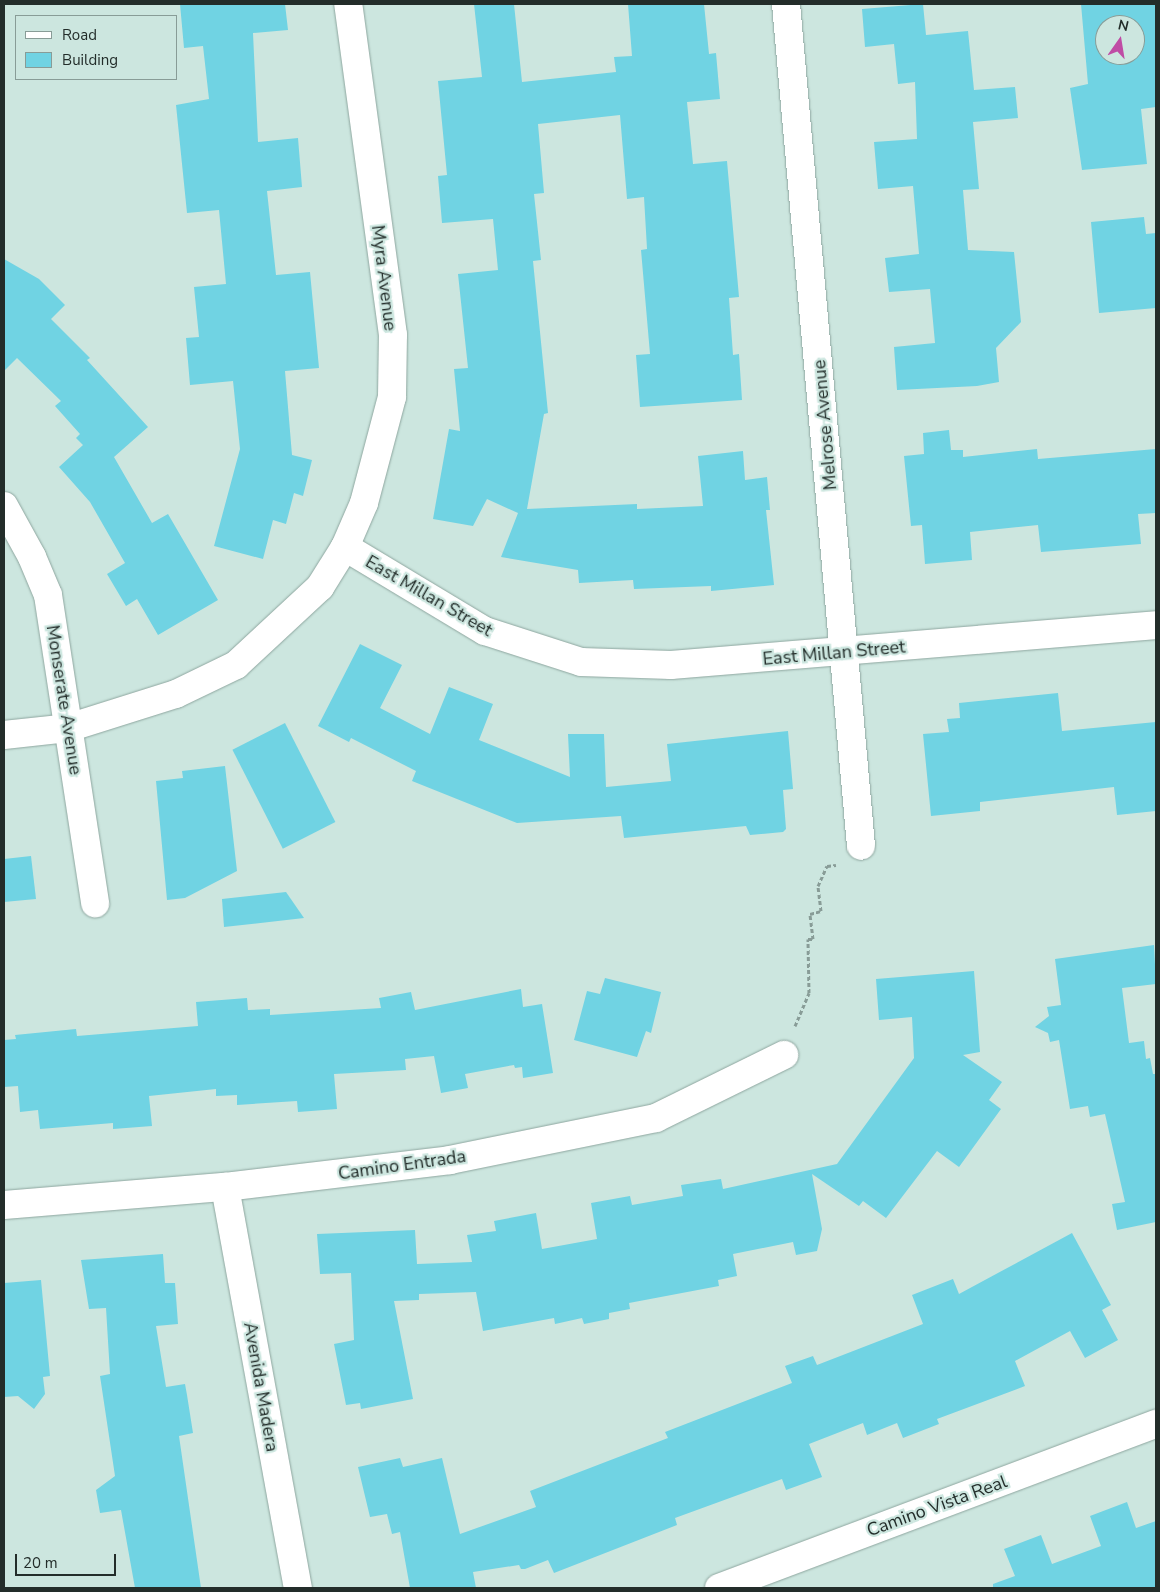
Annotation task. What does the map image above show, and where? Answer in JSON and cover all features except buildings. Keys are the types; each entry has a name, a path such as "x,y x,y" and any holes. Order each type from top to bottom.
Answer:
{"street":[{"name":"Myra Avenue","path":"345,547 364,504 392,397 393,335 348,4"},
{"name":"Melrose Avenue","path":"786,4 846,652 861,846"},
{"name":"Monserate Avenue","path":"4,506 32,557 48,595 95,903"},
{"name":"East Millan Street","path":"4,735 68,728 176,694 236,665 320,587 345,547 485,631 581,662 672,665 1156,625"},
{"name":"Camino Entrada","path":"4,1205 225,1186 450,1160 656,1118 784,1055"},
{"name":"Avenida Madera","path":"225,1186 298,1588"},
{"name":"Camino Vista Real","path":"719,1588 1156,1424"}],"path":[{"path":"809,993 808,939 813,939 810,914 821,911 818,886 822,877"}]}
